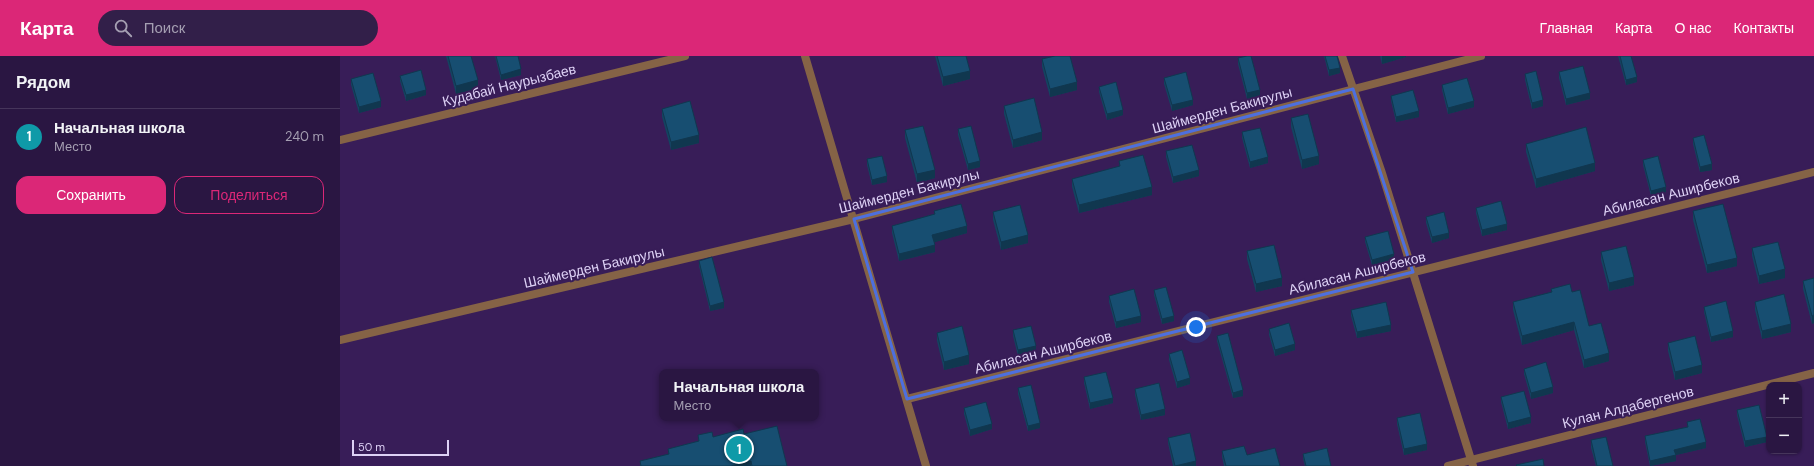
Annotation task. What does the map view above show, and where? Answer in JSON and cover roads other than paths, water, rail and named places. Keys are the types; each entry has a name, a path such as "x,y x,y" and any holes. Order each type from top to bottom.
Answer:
{"street":[{"name":"Кудабай Наурызбаев","path":"340,140 685,56"},
{"path":"805,56 926,466"},
{"path":"1342,56 1352,89 1381,170 1473,463"},
{"name":"Шаймерден Бакирулы","path":"340,340 854,218 1481,56"},
{"name":"Абиласан Аширбеков","path":"907,399 1814,172"},
{"name":"Кулан Алдабергенов","path":"1448,466 1473,463 1814,373"}],"place":[{"name":"Начальная школа","path":"739,449"}]}
